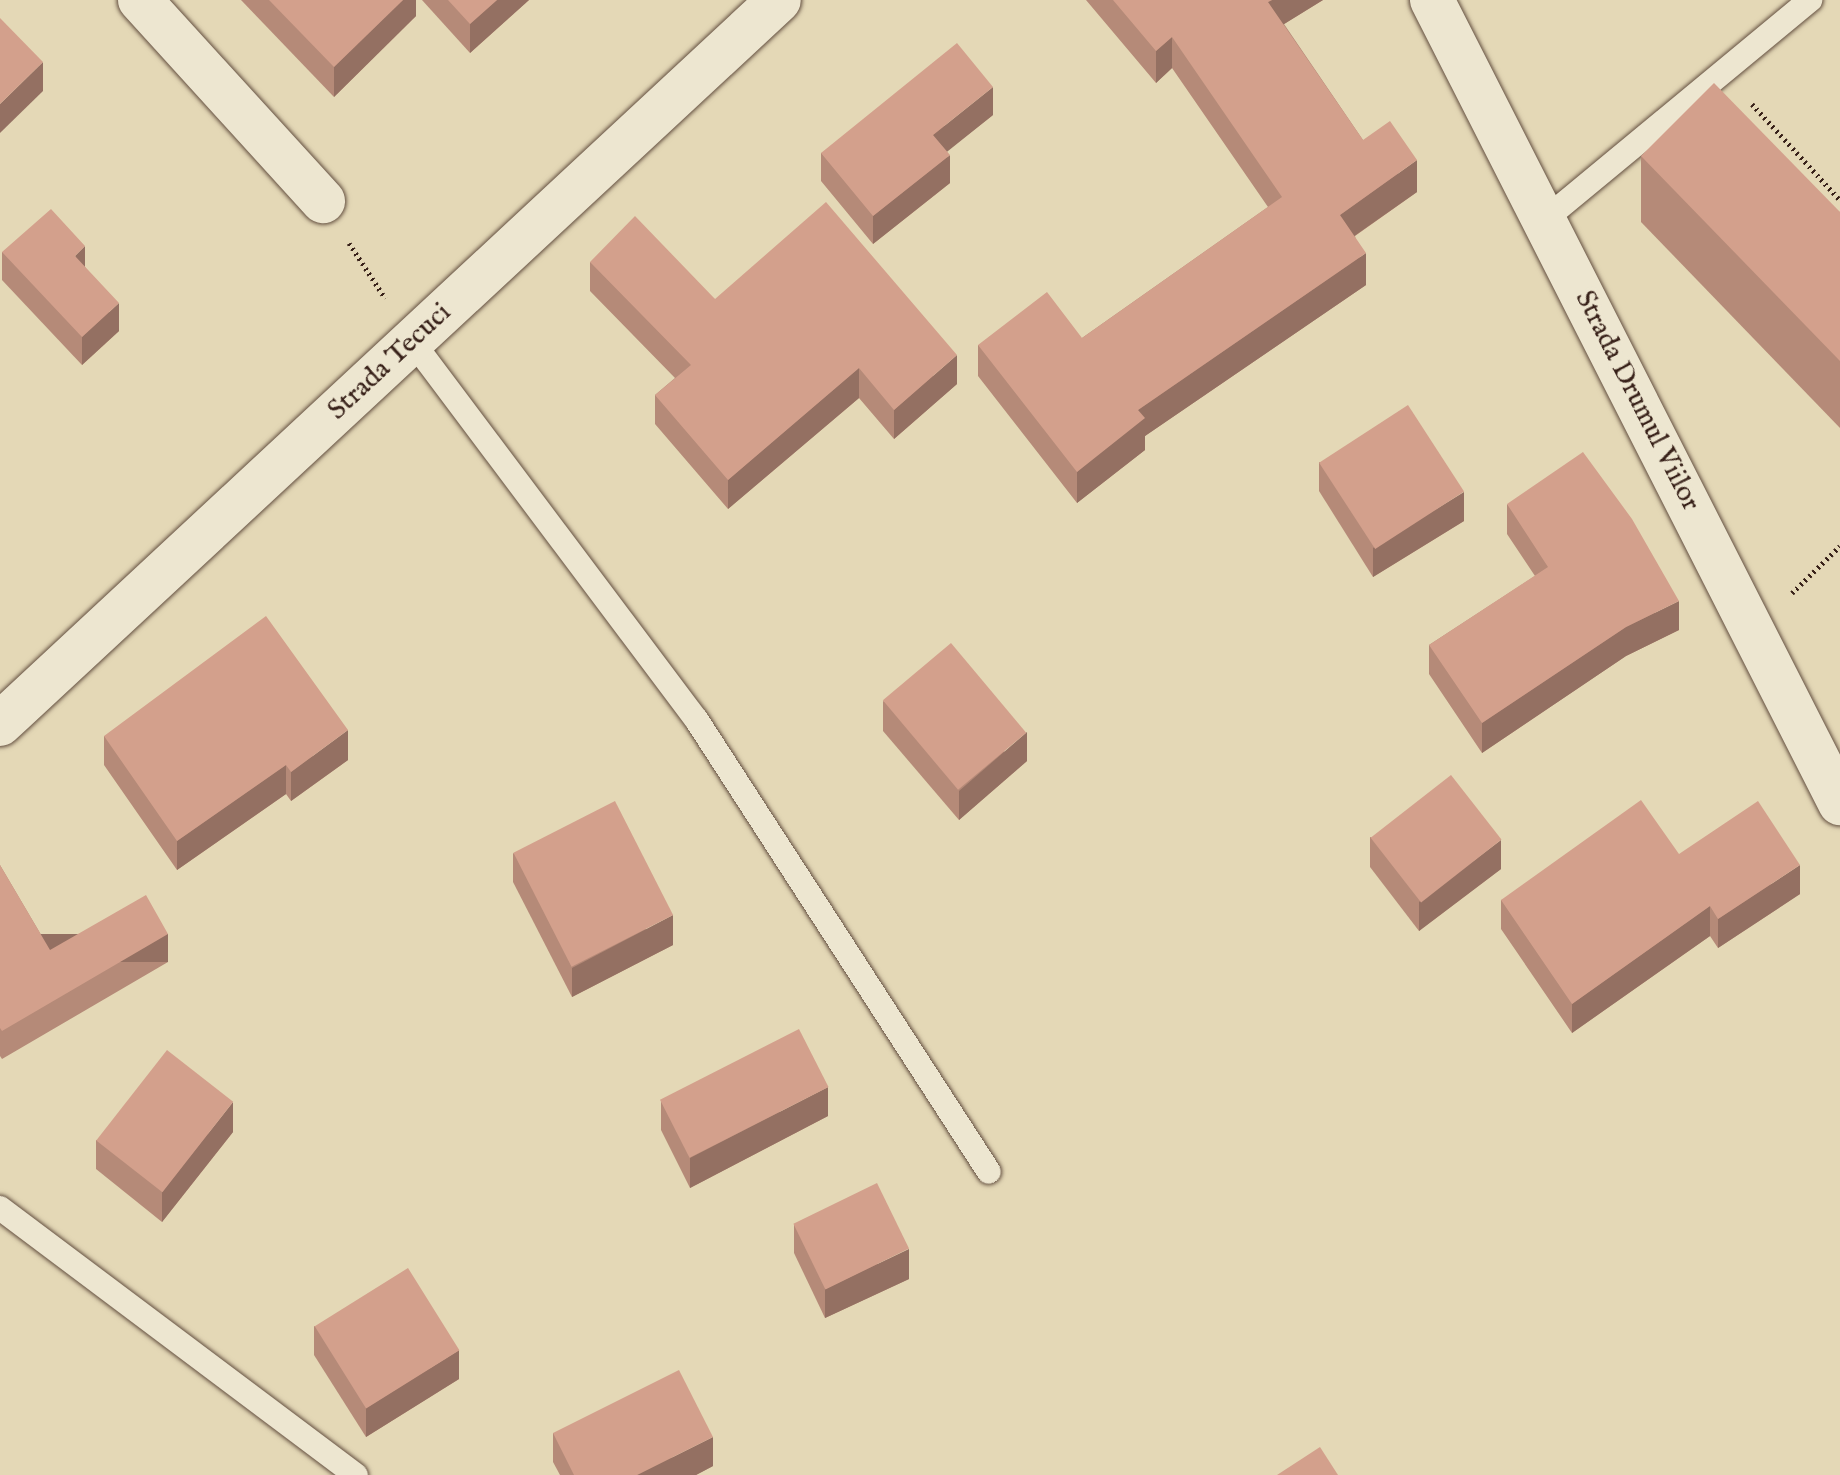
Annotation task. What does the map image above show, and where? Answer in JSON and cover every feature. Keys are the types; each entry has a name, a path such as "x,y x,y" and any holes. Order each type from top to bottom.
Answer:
{"street":[{"path":"140,0 323,201"},
{"name":"Strada Tecuci","path":"0,724 779,0"},
{"name":"Strada Drumul Viilor","path":"1432,0 1755,628 1840,803"}],"lane":[{"path":"1543,221 1725,74 1810,0"},
{"path":"412,341 696,719 989,1172"},
{"path":"0,1208 356,1475"}],"path":[{"path":"1725,74 1840,200"},
{"path":"323,201 412,341"},
{"path":"1755,628 1840,546"}],"building":[{"path":"269,0 403,0 334,67"},
{"path":"448,0 497,0 470,24"},
{"path":"1113,0 1272,0 1268,2 1363,140 1390,121 1417,160 1340,215 1366,253 1138,410 1145,418 1077,472 978,345 1047,292 1082,338 1282,197 1172,37 1156,51"},
{"path":"0,18 43,62 0,104"},
{"path":"957,43 993,87 933,135 950,155 873,216 821,153"},
{"path":"1714,83 1840,212 1840,361 1641,156"},
{"path":"826,202 957,355 894,410 859,368 728,480 655,395 691,365 590,262 635,216 715,299"},
{"path":"51,209 85,246 75,256 119,303 82,337 2,252"},
{"path":"1408,405 1464,491 1375,549 1319,463"},
{"path":"1583,452 1632,519 1679,601 1626,627 1482,723 1429,645 1548,567 1507,504"},
{"path":"266,616 348,730 291,772 286,765 177,841 104,736"},
{"path":"951,643 1026,733 958,790 883,700"},
{"path":"1451,775 1501,840 1421,902 1371,838"},
{"path":"1641,800 1679,854 1758,801 1800,865 1718,919 1710,906 1572,1004 1501,900"},
{"path":"615,801 673,915 572,967 513,853"},
{"path":"0,865 50,950 146,895 168,934 2,1031"},
{"path":"799,1029 829,1087 690,1158 660,1100"},
{"path":"167,1050 233,1102 162,1192 96,1141"},
{"path":"877,1183 909,1249 825,1289 793,1224"},
{"path":"408,1268 459,1350 366,1409 315,1326"},
{"path":"679,1370 713,1437 637,1475 574,1475 553,1433"},
{"path":"1320,1447 1338,1475 1277,1475"}]}
